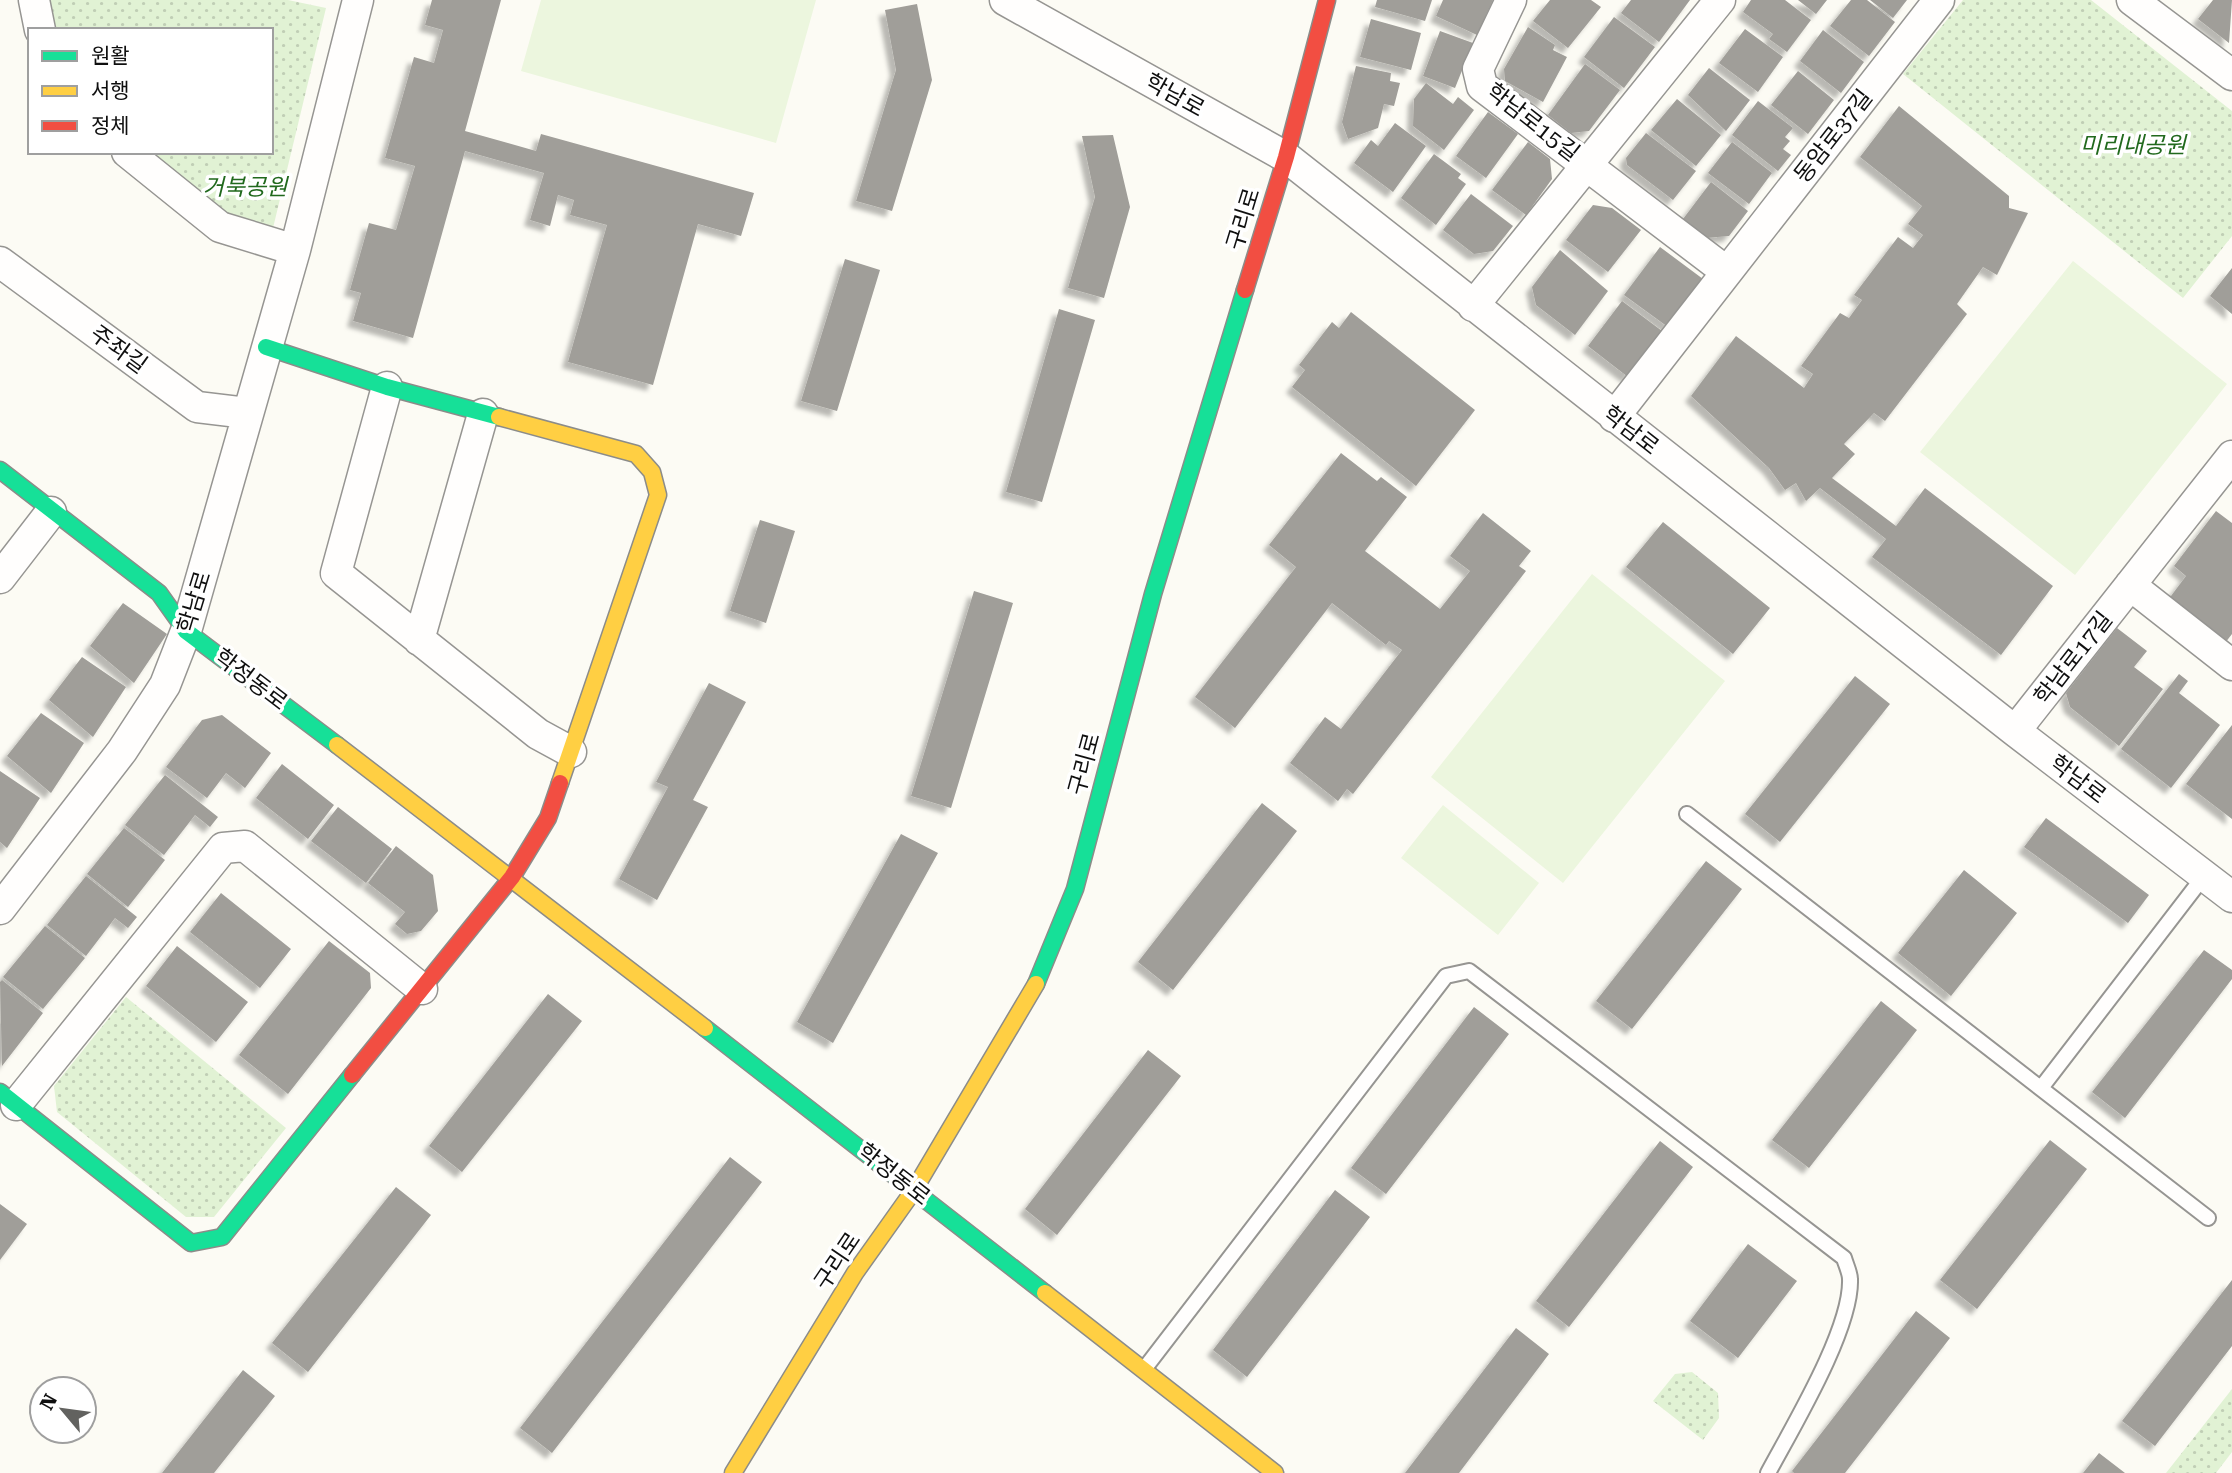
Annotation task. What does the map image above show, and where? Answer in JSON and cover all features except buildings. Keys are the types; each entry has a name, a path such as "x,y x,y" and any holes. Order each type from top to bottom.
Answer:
{"street":[{"path":"34,0 40,28"},
{"name":"학남로","path":"5,890 129,740 165,685 186,631 295,250 358,0"},
{"name":"학남로","path":"1006,0 1286,157 2015,731 2232,897"},
{"name":"구리로","path":"733,1473 855,1273 914,1190 1033,991 1075,889 1153,594 1286,157 1327,0"},
{"name":"학남로15길","path":"1511,0 1478,69 1482,86 1588,166"},
{"name":"학남로15길","path":"1473,306 1720,0"},
{"name":"동암로37길","path":"1614,417 1939,0"},
{"path":"2132,0 2232,75"},
{"path":"130,154 220,226 295,250"},
{"path":"1588,166 1727,272"},
{"name":"주좌길","path":"0,262 197,407 247,413"},
{"path":"266,347 387,387 636,454 652,472 658,495 571,752 548,818 512,877 422,989 222,1237 191,1243 8,1098 223,848 245,846 422,989"},
{"path":"387,387 336,573 538,733 571,752"},
{"path":"419,640 484,414"},
{"name":"학남로17길","path":"2015,731 2130,585 2228,469"},
{"name":"학정동로","path":"0,470 159,593 186,631 512,877 1275,1473"},
{"path":"0,578 51,512"},
{"path":"2130,585 2232,665"}],"lane":[{"path":"1687,814 2208,1218"},
{"path":"2041,1088 2204,876"},
{"path":"1143,1370 1447,976 1469,971 1844,1258 1850,1278 1846,1305 1824,1367 1768,1473"}],"green space":[{"name":"거북공원","path":"49,0 288,0 326,8 273,228 223,217 144,154 273,154 273,28 53,28"},
{"path":"541,0 816,0 776,143 521,71"},
{"name":"미리내공원","path":"1963,0 2091,0 2232,111 2232,236 2183,298 1903,74"},
{"path":"2073,261 2227,384 2075,575 1920,452"},
{"path":"1592,574 1725,681 1563,883 1431,777"},
{"path":"1443,805 1539,883 1498,935 1401,858"},
{"path":"126,997 286,1128 214,1217 186,1217 57,1112 54,1086"},
{"path":"1692,1372 1718,1393 1719,1418 1703,1440 1653,1401 1675,1374"},
{"path":"2232,1389 2232,1452 2216,1473 2166,1473"}],"traffic: fast":[{"path":"1036,984 1075,889 1153,594 1245,290"},
{"path":"266,347 387,387 499,417"},
{"path":"0,470 159,593 186,631 337,745"},
{"path":"705,1028 1045,1293"},
{"path":"0,1092 191,1243 222,1237 352,1075"}],"traffic: slow":[{"path":"499,417 636,454 652,472 658,495 560,783"},
{"path":"337,745 705,1028"},
{"path":"733,1473 855,1273 914,1190 1036,984"},
{"path":"1045,1293 1275,1473"}],"traffic: jam":[{"path":"1245,290 1286,157 1327,0"},
{"path":"352,1075 512,877 548,818 560,783"}]}
